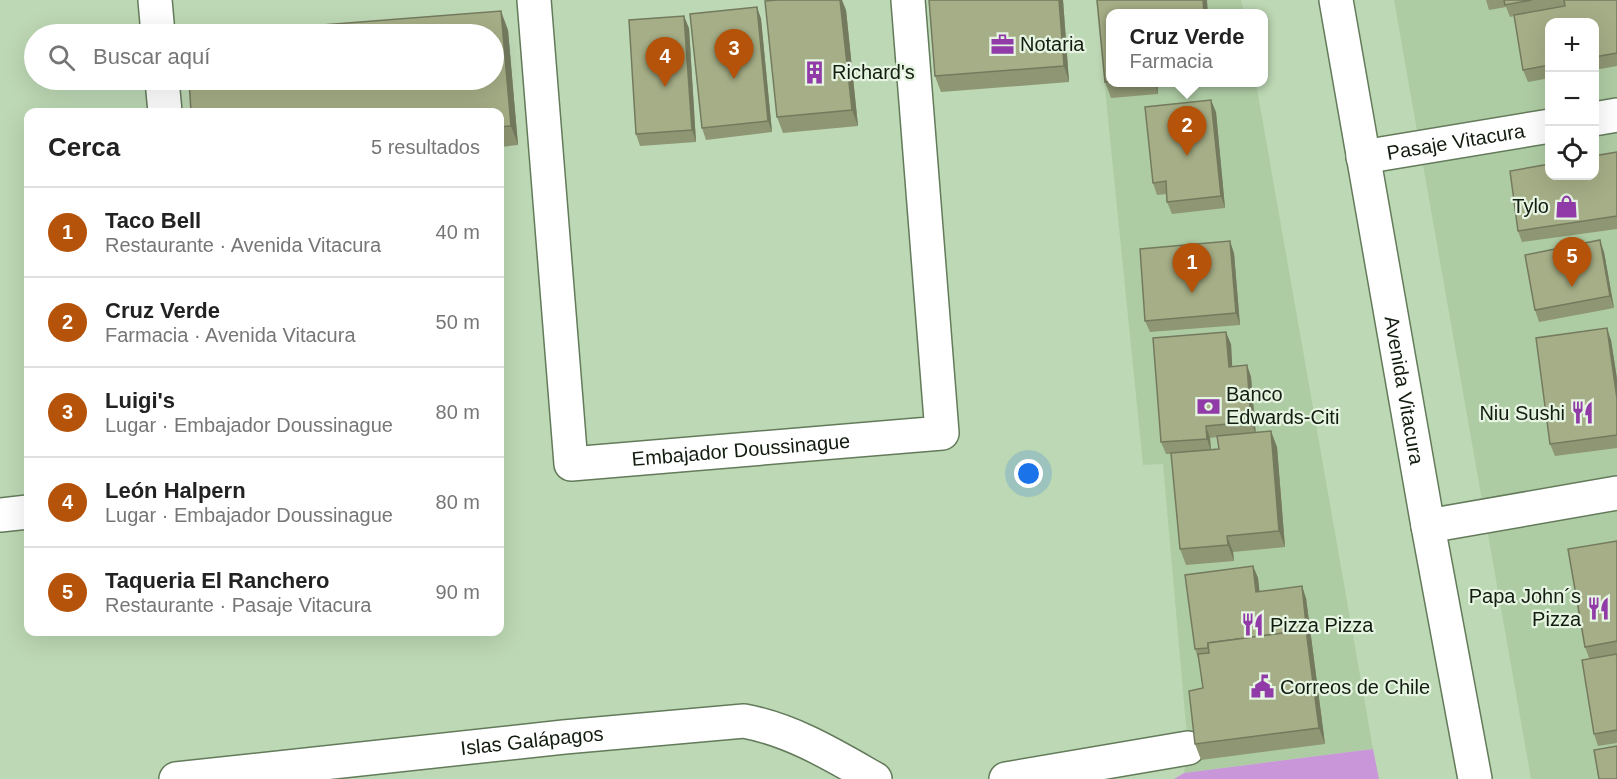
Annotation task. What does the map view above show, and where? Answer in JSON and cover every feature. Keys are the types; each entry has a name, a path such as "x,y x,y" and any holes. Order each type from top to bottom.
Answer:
{"street":[{"path":"155,0 157,24"},
{"name":"Embajador Doussinague","path":"534,0 571,464 942,433 908,0"},
{"name":"Avenida Vitacura","path":"1336,0 1428,526 1475,779"},
{"path":"163,90 165,108"},
{"path":"1599,118 1617,115"},
{"name":"Pasaje Vitacura","path":"1363,157 1545,127"},
{"path":"1428,526 1617,493"},
{"path":"0,515 24,512"},
{"name":"Islas Galápagos","path":"176,779 564,736 744,721 766,725 796,736 875,779"},
{"path":"1006,779 1188,748"}],"shaded area":[{"path":"1096,0 1241,0 1243,9 1106,9 1106,87 1257,87 1373,749 1184,773 1188,748 1163,464 1143,465"},
{"path":"1394,0 1617,0 1617,779 1531,779"},
{"path":"1373,749 1379,779 1174,779 1184,773"}],"building":[{"name":"Richard's","path":"840,0 852,110 777,117 765,1"},
{"name":"Notaria","path":"929,0 1059,0 1064,66 935,76"},
{"path":"1097,0 1203,0 1204,9 1106,9 1105,82"},
{"path":"1504,0 1532,0 1505,5"},
{"path":"1564,0 1617,0 1617,53 1599,56 1599,18 1545,18 1545,66 1523,70 1514,15 1565,6"},
{"path":"757,7 768,121 702,128 690,14"},
{"path":"501,11 502,24 335,24"},
{"path":"684,16 692,130 636,134 629,20"},
{"path":"504,46 511,126 504,127 504,108 191,108 190,90 504,90"},
{"path":"1211,100 1221,196 1167,202 1166,181 1153,183 1145,107"},
{"name":"Tylo","path":"1617,152 1617,216 1518,231 1510,171 1545,165 1545,180 1599,180 1599,155"},
{"path":"1600,240 1610,296 1535,310 1525,255"},
{"path":"1230,241 1236,313 1145,321 1140,249"},
{"name":"Niu Sushi","path":"1607,328 1617,399 1617,435 1550,444 1536,338"},
{"name":"Banco Edwards-Citi","path":"1226,332 1229,367 1247,365 1251,422 1206,426 1207,439 1161,442 1153,338"},
{"path":"1271,431 1279,531 1227,536 1228,545 1180,549 1171,453 1219,449 1217,436"},
{"name":"Papa John´s Pizza","path":"1617,541 1617,641 1585,647 1568,549"},
{"name":"Pizza Pizza","path":"1253,566 1256,592 1302,586 1307,634 1306,630 1208,643 1208,648 1195,649 1185,575"},
{"name":"Correos de Chile","path":"1306,630 1319,728 1195,744 1189,691 1203,688 1198,654 1209,653 1208,643"},
{"path":"1617,654 1617,730 1594,734 1582,660"},
{"path":"1617,746 1617,779 1599,779 1594,750"}],"place":[{"name":"Notaria","path":"1002,44"},
{"name":"Richard's","path":"814,72"},
{"name":"Luigi's","path":"734,79"},
{"name":"León Halpern","path":"665,87"},
{"name":"Cruz Verde","path":"1187,156"},
{"name":"Tylo","path":"1567,206"},
{"name":"Taqueria El Ranchero","path":"1572,287"},
{"name":"Taco Bell","path":"1192,293"},
{"name":"Banco Edwards-Citi","path":"1208,406"},
{"name":"Niu Sushi","path":"1583,413"},
{"name":"Papa John´s Pizza","path":"1599,608"},
{"name":"Pizza Pizza","path":"1252,625"},
{"name":"Correos de Chile","path":"1262,687"}]}
